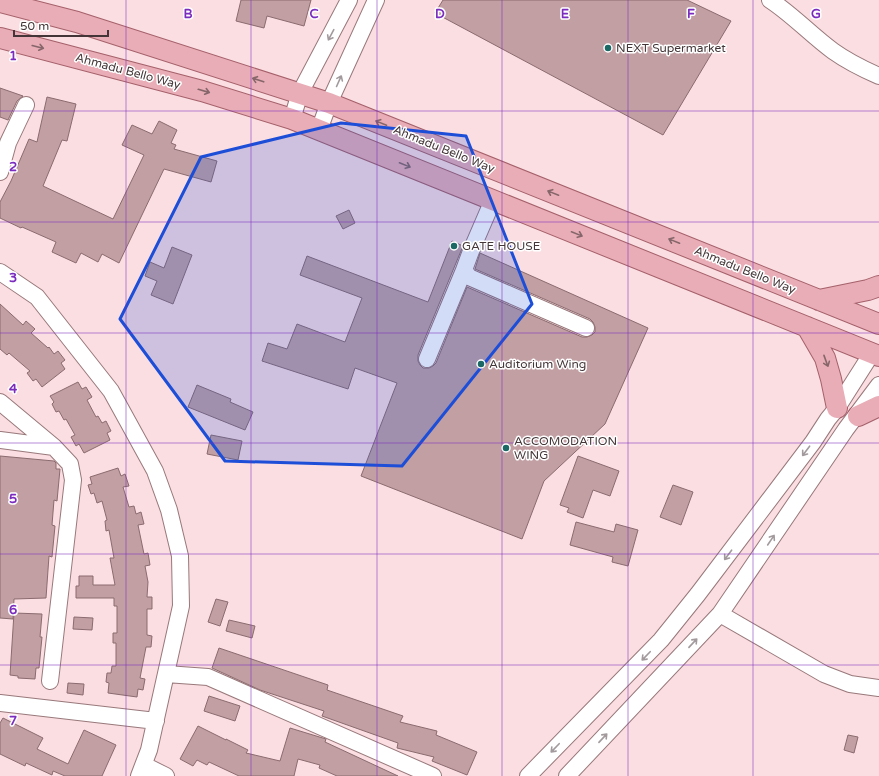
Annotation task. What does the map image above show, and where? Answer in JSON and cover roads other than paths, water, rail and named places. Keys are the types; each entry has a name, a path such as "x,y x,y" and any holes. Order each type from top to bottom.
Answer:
{"main road":[{"name":"Ahmadu Bello Way","path":"0,2 77,22 329,103 879,324"},
{"name":"Ahmadu Bello Way","path":"0,38 202,91 292,119 807,327 877,350"},
{"path":"819,300 868,290 879,286"},
{"path":"807,327 825,358 837,408"},
{"path":"858,416 879,406"}],"street":[{"path":"292,119 300,93 349,0"},
{"path":"319,130 329,103 376,0"},
{"path":"770,0 802,24 833,51 879,76"},
{"path":"0,172 4,141 26,105"},
{"path":"427,358 493,200"},
{"path":"464,270 469,277 586,328"},
{"path":"0,272 37,297 111,391 155,471 169,510 180,556 181,606 150,750 141,770 166,776"},
{"path":"528,776 661,640 713,575 837,408 877,350"},
{"path":"567,776 720,614 842,436 858,416 879,385"},
{"path":"0,402 54,447 70,464 73,480 50,681"},
{"path":"0,440 54,447"},
{"path":"720,614 824,674 850,684 879,688"},
{"path":"166,674 208,677 433,776"},
{"path":"0,703 156,721"}],"place":[{"name":"NEXT Supermarket","path":"608,48"},
{"name":"GATE HOUSE","path":"454,246"},
{"name":"Auditorium Wing","path":"481,364"},
{"name":"ACCOMODATION WING","path":"506,448"}]}
